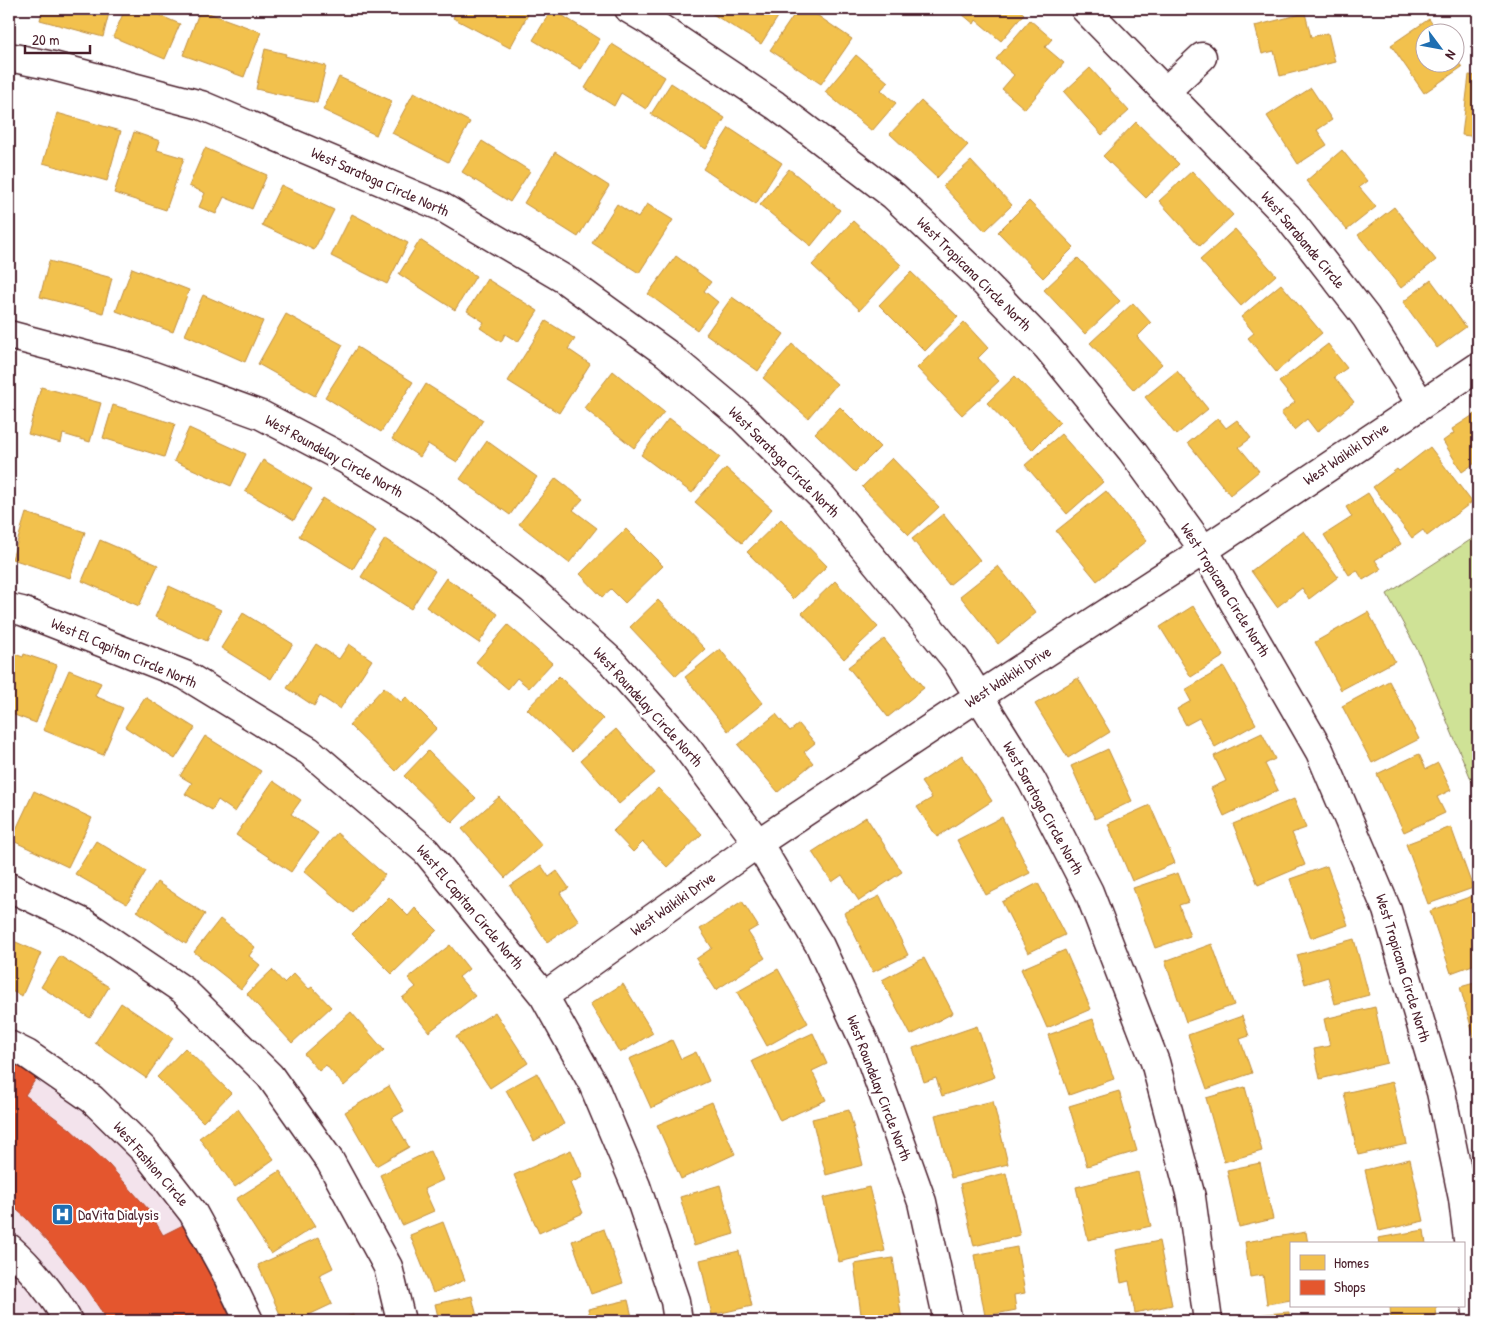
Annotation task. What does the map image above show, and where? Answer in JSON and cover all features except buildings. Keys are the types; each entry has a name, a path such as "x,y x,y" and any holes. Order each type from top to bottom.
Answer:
{"street":[{"name":"West Tropicana Circle North","path":"629,9 775,104 894,196 976,274 1047,347 1132,451 1204,550 1320,752 1387,910 1442,1092 1463,1199 1478,1321"},
{"name":"West Sarabande Circle","path":"1085,9 1287,216 1366,317 1421,404"},
{"name":"West Saratoga Circle North","path":"9,57 53,66 201,105 440,206 564,279 674,360 741,416 823,498 956,660 1032,781 1089,892 1155,1062 1190,1197 1208,1321"},
{"path":"1166,91 1202,57"},
{"name":"West Roundelay Circle North","path":"9,335 126,366 261,415 345,459 426,508 532,590 610,661 681,740 758,843 820,946 867,1048 922,1202 948,1321"},
{"name":"West Waikiki Drive","path":"544,996 758,843 979,696 1204,550 1478,367"},
{"name":"West El Capitan Circle North","path":"9,608 22,611 185,676 309,752 426,851 544,996 593,1084 636,1186 675,1301 678,1321"},
{"path":"9,887 84,923 183,990 270,1076 330,1161 388,1267 401,1321"},
{"name":"West Fashion Circle","path":"9,1045 27,1054 92,1098 144,1150 193,1213 226,1273 249,1321"},
{"path":"9,1248 23,1260 63,1311 68,1321"}],"shaded area":[{"path":"9,1037 106,1103 256,1321 9,1321"}],"green space":[{"path":"1478,535 1478,796 1418,651 1387,594"}],"place":[{"name":"DaVita Dialysis","path":"62,1215"}]}
